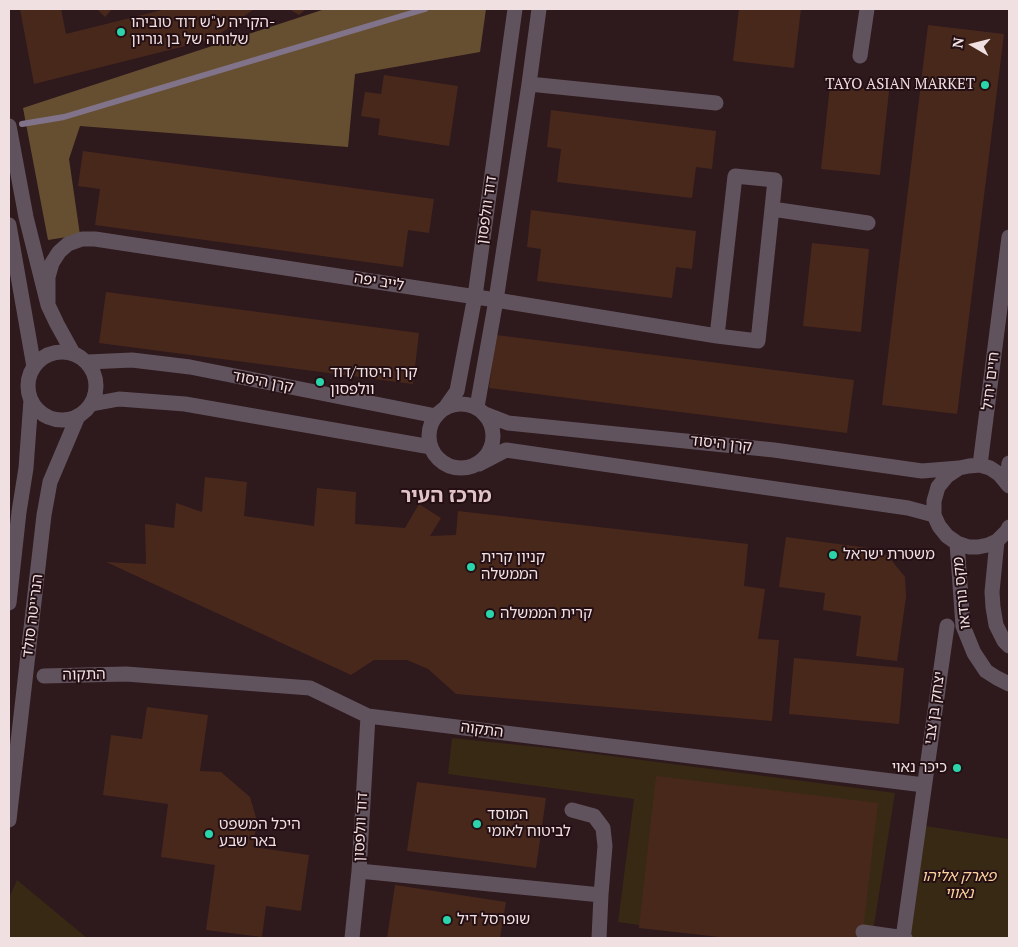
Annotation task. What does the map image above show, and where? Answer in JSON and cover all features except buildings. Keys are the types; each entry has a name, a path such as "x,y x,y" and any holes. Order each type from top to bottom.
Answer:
{"street":[{"name":"דוד וולפסון","path":"441,412 457,391 475,296 515,9"},
{"name":"דוד וולפסון","path":"481,411 539,9"},
{"path":"860,56 867,9"},
{"path":"529,84 716,103"},
{"path":"9,126 16,205 37,264 48,305 73,353"},
{"path":"717,336 735,176 775,180 772,209 868,223"},
{"name":"לייב יפה","path":"48,305 48,277 52,263 59,252 68,244 95,239 758,341 772,209"},
{"path":"9,226 34,367"},
{"name":"חיים יחיל","path":"980,465 1009,237"},
{"path":"62,351 73,353 88,362 96,378 95,396 92,404 78,416 60,420 51,418 36,408 31,400 28,389 29,377 41,358 51,353 62,351"},
{"name":"קרן היסוד","path":"88,362 132,360 190,367 441,412"},
{"name":"הנרייטה סולד","path":"9,603 26,468 31,400"},
{"path":"92,404 119,400 185,404 431,447"},
{"path":"479,464 488,456 493,446 494,435 491,424 481,411 466,404 455,404 441,412 432,422 429,432 431,447 439,460 447,466 469,468 479,464 506,450 908,508 934,515"},
{"name":"קרן היסוד","path":"481,411 508,424 774,450 922,471 980,465"},
{"name":"הנרייטה סולד","path":"9,820 44,515 50,482 78,416"},
{"path":"1008,483 1009,463"},
{"path":"980,465 990,468 1008,483"},
{"path":"958,468 947,476 938,487 934,501 934,515 947,536 957,543 969,547 978,547 997,540 1009,527"},
{"name":"מקס נורדאו","path":"997,540 992,592 993,607 996,625 1004,641 1009,646"},
{"name":"מקס נורדאו","path":"957,543 963,626 968,640 986,671 1009,684"},
{"name":"יצחק בן צבי","path":"903,938 947,626"},
{"name":"התקוה","path":"44,676 126,674 310,688 368,716 924,785"},
{"name":"דוד וולפסון","path":"352,938 359,871 368,716"},
{"path":"572,810 594,816 603,828 605,846 599,938"},
{"path":"359,871 601,895"},
{"path":"863,932 903,938"}],"green space":[{"path":"452,738 557,749 895,793 872,938 731,938 618,922 634,799 448,774"},
{"name":"פארק אליהו נאווי","path":"919,825 1009,839 1009,938 911,938 901,924"},
{"path":"17,880 87,938 9,938 9,898"}],"shaded area":[{"path":"325,9 486,9 480,52 355,74 348,147 80,126 69,159 80,235 48,240 23,108"}],"waterway":[{"path":"22,124 64,117 425,9"}],"place":[{"name":"הקריה ע\"ש דוד טוביהו- שלוחה של בן גוריון","path":"121,32"},
{"name":"TAYO ASIAN MARKET","path":"985,85"},
{"name":"קרן היסוד/דוד וולפסון","path":"320,382"},
{"name":"משטרת ישראל","path":"833,555"},
{"name":"קניון קרית הממשלה","path":"471,567"},
{"name":"קרית הממשלה","path":"490,614"},
{"name":"כיכר נאוי","path":"957,768"},
{"name":"המוסד לביטוח לאומי","path":"477,824"},
{"name":"היכל המשפט באר שבע","path":"209,834"},
{"name":"שופרסל דיל","path":"447,920"}],"district":[{"name":"מרכז העיר","path":"446,496"}]}
